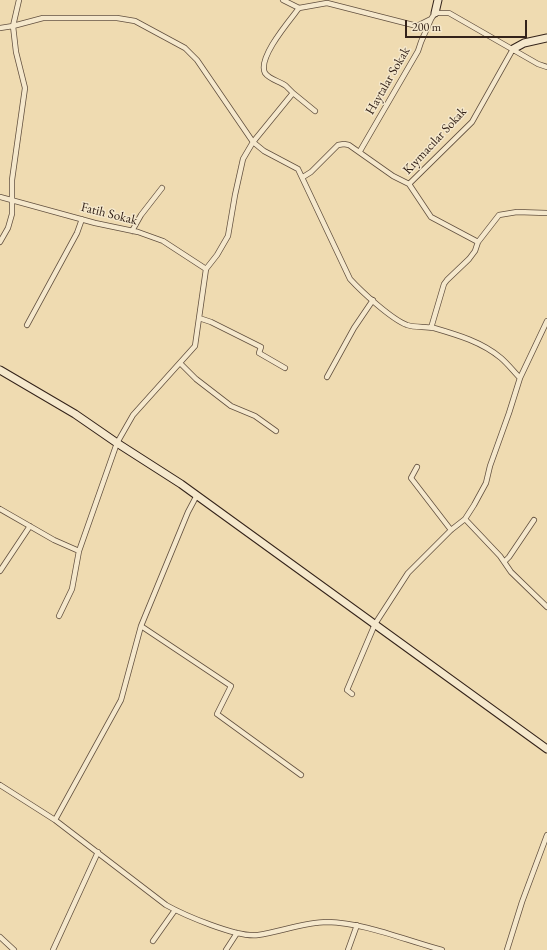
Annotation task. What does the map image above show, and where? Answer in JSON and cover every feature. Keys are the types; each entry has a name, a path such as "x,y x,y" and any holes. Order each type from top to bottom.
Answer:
{"street":[{"path":"0,242 8,228 12,214 12,180 25,88 16,52 13,26 19,0"},
{"path":"283,0 299,8 327,3 417,26 433,16 449,13 547,67"},
{"path":"433,16 438,0"},
{"path":"299,8 271,48 264,64 265,72 270,77 286,86 315,111"},
{"name":"Haytalar Sokak","path":"360,151 418,51 433,16"},
{"path":"0,28 43,18 117,18 135,21 185,48 197,60 253,142 264,150 298,169 350,279 359,289 394,318 406,324 421,328 432,328 464,337 480,344 500,358 520,378"},
{"path":"513,49 524,43 547,38"},
{"name":"Kıymacılar Sokak","path":"409,184 472,122 513,49"},
{"path":"59,616 72,589 79,551 116,443 133,415 194,346 206,269 217,255 228,236 243,160 253,142 293,93"},
{"path":"302,177 311,172 338,145 349,145 360,151 393,176 409,184 431,217 478,242"},
{"path":"132,231 141,216 162,188"},
{"name":"Fatih Sokak","path":"0,198 114,228 132,231 163,241 206,269"},
{"path":"432,328 444,284 469,259 475,251 478,242 498,215 517,212 547,213"},
{"path":"27,325 77,233 82,219"},
{"path":"327,377 354,328 373,300"},
{"path":"199,318 211,322 261,347 259,353 284,368"},
{"path":"352,694 347,690 375,624 408,573 451,530 465,519 486,483 490,466 520,378 547,321"},
{"path":"180,363 196,379 231,406 254,416 276,431"},
{"path":"0,370 75,414 116,443 197,495 469,694 547,749"},
{"path":"417,467 412,478 451,530"},
{"path":"55,820 121,700 141,626 188,512 197,495"},
{"path":"0,509 54,540 79,551"},
{"path":"465,519 504,562 511,572 547,607"},
{"path":"504,562 534,520"},
{"path":"0,571 30,526"},
{"path":"141,626 231,686 217,714 301,774"},
{"path":"0,785 55,820 166,905 182,914 237,933 256,935 325,922 357,925 442,950"},
{"path":"507,950 522,902 547,836"},
{"path":"53,950 98,852"},
{"path":"153,941 175,910"},
{"path":"348,950 357,925"},
{"path":"226,950 237,933"},
{"path":"0,937 14,950"}]}
